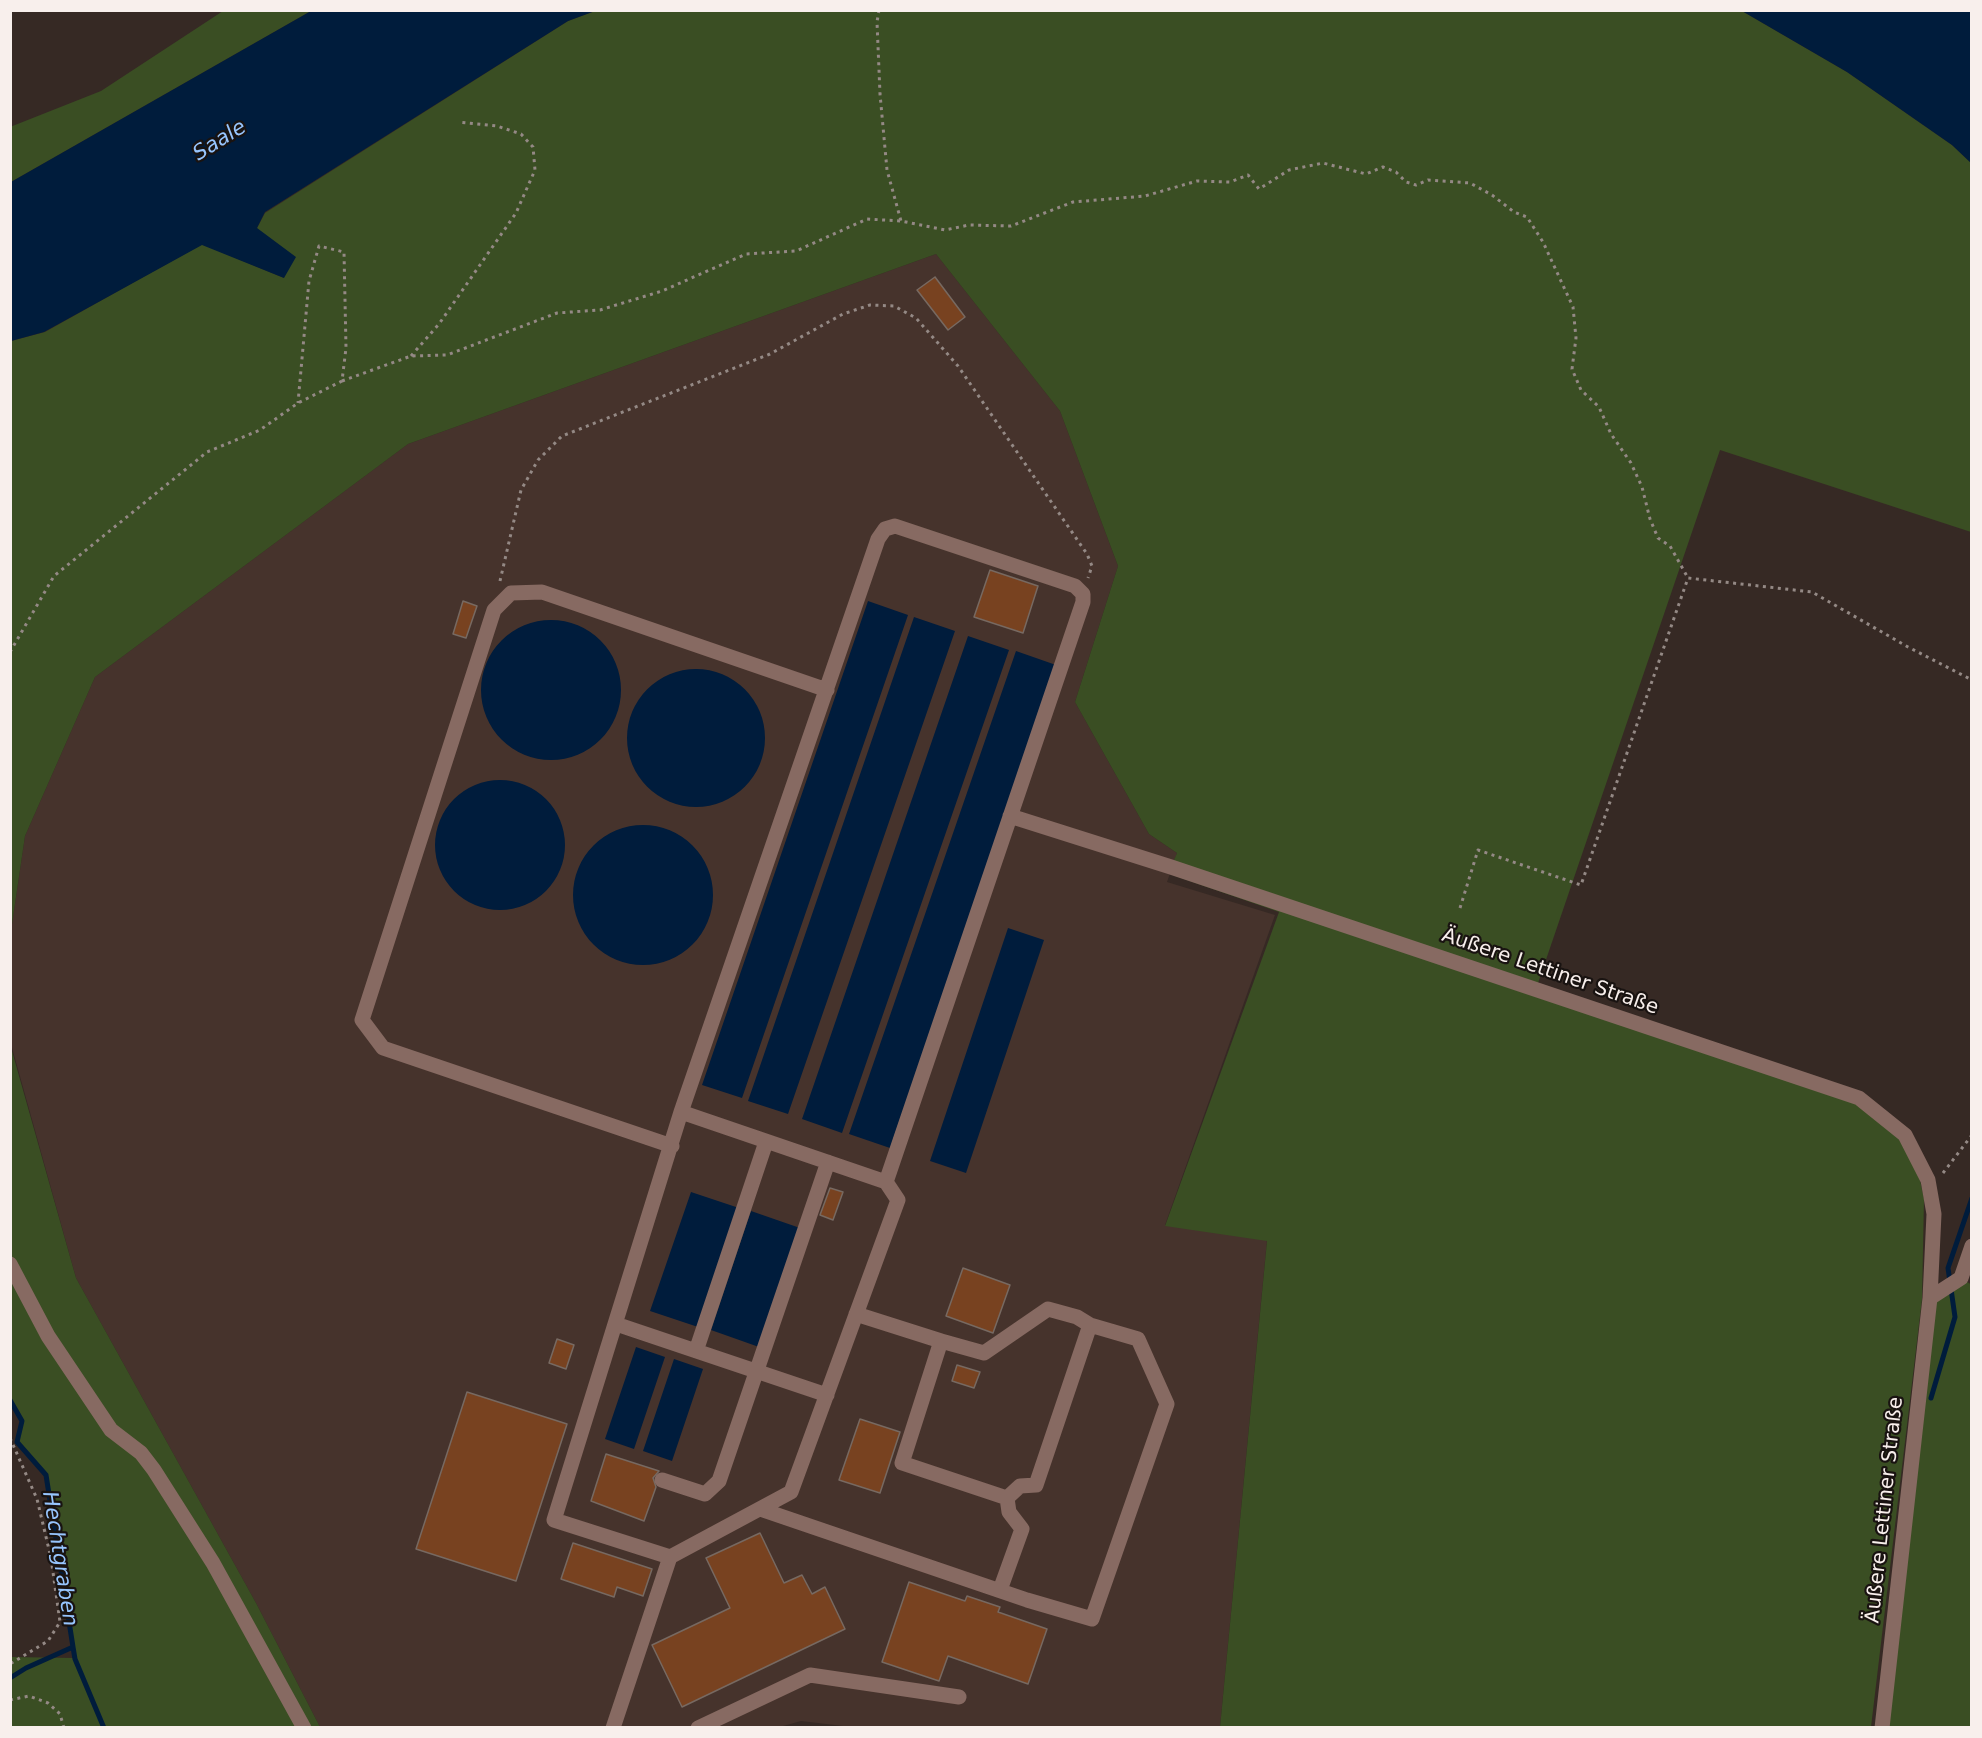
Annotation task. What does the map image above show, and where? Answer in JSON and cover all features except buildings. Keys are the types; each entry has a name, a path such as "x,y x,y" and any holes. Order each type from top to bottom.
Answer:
{"street":[{"path":"670,1557 554,1520 681,1112 878,539 885,529 895,526 1075,586 1083,594 1083,602 886,1182"},
{"path":"672,1146 383,1048 362,1020 494,610 511,593 542,592 827,690"},
{"name":"Äußere Lettiner Straße","path":"1010,816 1182,871 1859,1098 1905,1135 1928,1180 1934,1214 1930,1298 1882,1728"},
{"path":"613,1728 670,1557 791,1492 898,1200 886,1182 681,1112"},
{"path":"696,1351 766,1142"},
{"path":"662,1480 705,1494 719,1481 828,1162"},
{"path":"1930,1298 1961,1278 1971,1246"},
{"path":"10,1264 48,1336 111,1430 141,1453 213,1563 304,1728"},
{"path":"760,1509 1092,1619 1167,1404 1138,1339 1090,1325 1077,1317 1048,1309 984,1353 856,1314"},
{"path":"616,1324 827,1395"},
{"path":"1007,1498 1020,1486 1036,1485 1090,1325"},
{"path":"941,1341 902,1462 1007,1498"},
{"path":"1000,1590 1022,1529 1009,1512 1007,1498"},
{"path":"698,1728 810,1675 959,1697"}],"path":[{"path":"879,10 877,22 880,82 887,170 902,221"},
{"path":"411,356 439,324 516,213 536,170 533,147 521,134 497,126 458,122"},
{"path":"10,652 54,576 207,452 260,430 298,403 342,381 411,356 447,355 557,314 600,310 651,294 746,254 796,251 867,219 902,221 945,230 969,225 1011,226 1073,202 1145,196 1197,181 1230,182 1248,175 1259,189 1289,170 1323,163 1366,174 1383,167 1396,172 1406,182 1416,185 1428,180 1470,183 1492,195 1514,212 1527,217 1543,243 1573,307 1576,338 1572,369 1581,390 1599,407 1611,434 1631,463 1658,538 1670,546 1688,578 1581,885 1478,850 1460,908"},
{"path":"298,403 309,280 319,246 345,252 346,348 342,381"},
{"path":"494,610 521,490 538,460 562,436 770,354 843,314 870,305 894,306 916,318 958,366 1087,554 1092,566 1083,594"},
{"path":"1688,578 1812,592 1971,680"},
{"path":"1928,1180 1943,1173 1971,1135"},
{"path":"10,1438 37,1499 51,1558 60,1622 48,1641 10,1664"},
{"path":"10,1700 29,1696 48,1703 60,1714 64,1728"}],"shaded area":[{"path":"936,254 1060,411 1118,566 1075,702 1149,834 1177,853 1167,882 1275,915 1165,1225 1267,1240 1220,1727 860,1728 801,1721 776,1728 320,1727 256,1603 76,1278 11,1044 11,931 25,836 95,677 408,444"}],"green space":[{"path":"223,11 311,11 11,182 10,127 101,91"},
{"path":"595,11 1742,11 1847,72 1952,145 1971,163 1971,532 1720,450 1537,986 1853,1100 1896,1131 1916,1161 1924,1199 1922,1299 1871,1727 1220,1727 1267,1241 1165,1226 1279,912 1175,876 1171,867 1177,853 1149,834 1075,702 1118,566 1060,411 936,254 408,444 95,677 25,836 11,931 11,341 45,332 202,244 284,278 257,228 265,213 568,21"},
{"path":"10,1044 76,1278 256,1603 320,1727 11,1727 11,1657 75,1658 46,1475 17,1442 22,1421 11,1400"},
{"path":"1961,1278 1972,1285 1971,1727 1882,1728 1930,1298"}],"water":[{"name":"Saale","path":"311,11 595,11 568,21 265,212 257,228 296,257 284,278 202,245 44,332 11,341 11,182"},
{"path":"1742,11 1971,11 1971,163 1952,145 1847,72"},
{"path":"868,601 908,615 742,1098 702,1085"},
{"path":"914,617 955,631 788,1114 748,1101"},
{"path":"551,620 578,626 590,632 600,641 609,651 615,663 621,690 615,717 609,729 600,739 590,748 578,754 551,760 524,754 512,748 502,739 493,729 487,717 481,690 487,663 493,651 502,641 512,632 524,626"},
{"path":"968,636 1009,650 842,1133 802,1119"},
{"path":"1016,651 1056,665 890,1148 849,1134"},
{"path":"696,669 722,674 745,689 760,712 765,738 760,764 745,787 722,802 696,807 670,802 647,787 632,764 627,738 632,712 647,689 670,674"},
{"path":"500,780 525,785 546,799 560,820 565,845 560,870 546,891 525,905 500,910 475,905 454,891 440,870 435,845 440,820 454,799 475,785"},
{"path":"643,825 670,831 682,837 692,846 701,856 707,868 713,895 707,922 701,934 692,944 682,953 670,959 643,965 616,959 604,953 594,944 585,934 579,922 573,895 579,868 585,856 594,846 604,837 616,831"},
{"path":"1008,928 1044,940 966,1173 930,1161"},
{"path":"691,1192 739,1208 698,1327 650,1311"},
{"path":"751,1211 800,1228 759,1347 711,1330"},
{"path":"636,1347 665,1357 634,1449 605,1439"},
{"path":"674,1359 703,1369 672,1461 643,1451"}],"waterway":[{"path":"1931,1398 1955,1317 1948,1268 1972,1198"},
{"name":"Hechtgraben","path":"10,1400 22,1421 17,1442 46,1475 75,1659 104,1728"},
{"path":"10,1678 26,1668 73,1647"}]}
